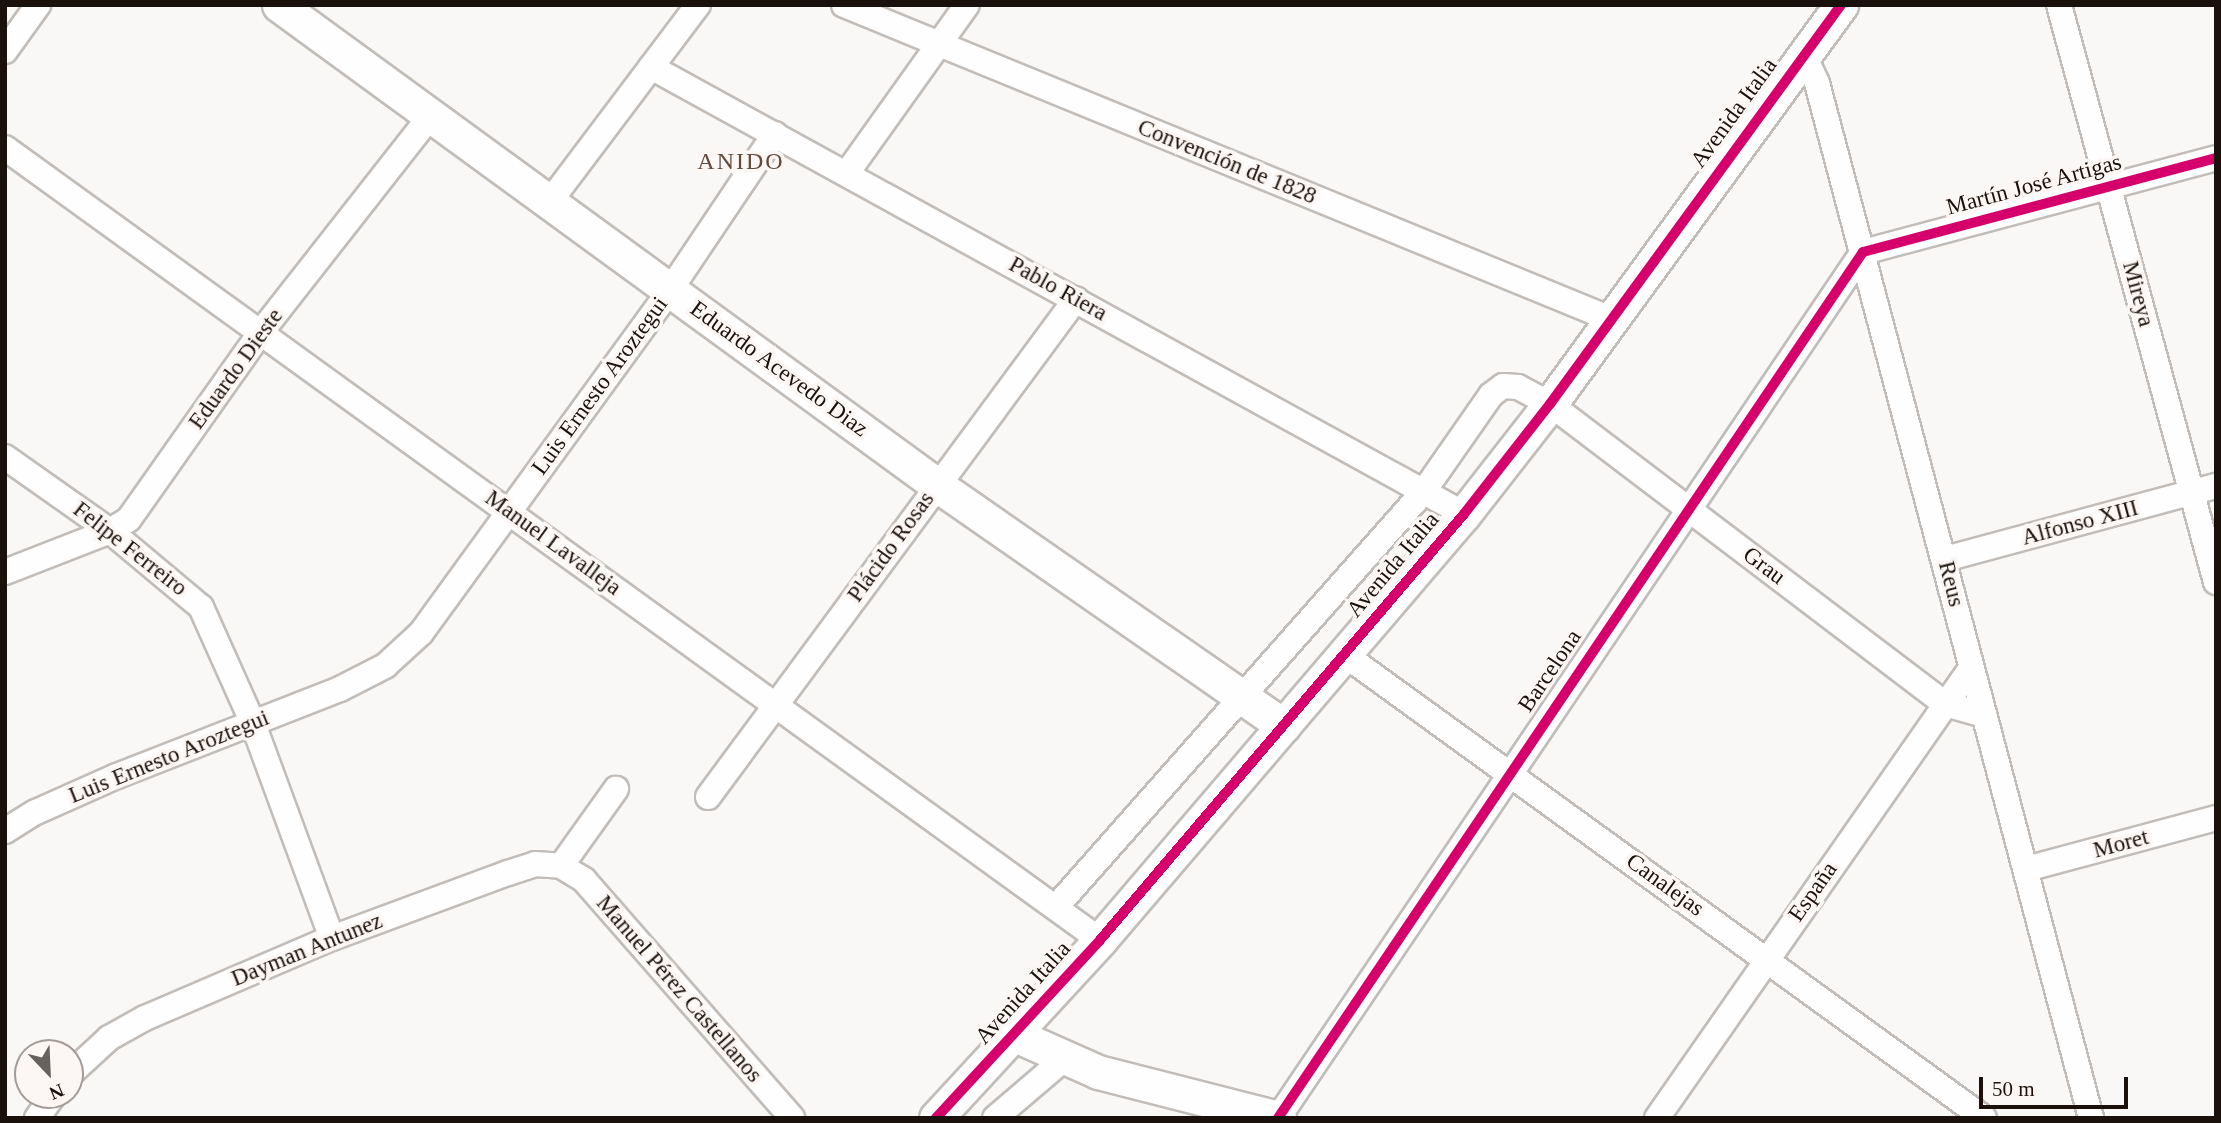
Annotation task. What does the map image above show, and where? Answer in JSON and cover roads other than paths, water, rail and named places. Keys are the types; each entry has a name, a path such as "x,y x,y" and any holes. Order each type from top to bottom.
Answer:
{"street":[{"path":"5,51 38,5"},
{"name":"Eduardo Acevedo Diaz","path":"279,5 551,200 937,485 1284,726"},
{"path":"551,200 698,5"},
{"name":"Convención de 1828","path":"844,5 1611,318"},
{"path":"846,173 967,5"},
{"name":"Avenida Italia","path":"936,1118 1100,940 1464,514 1550,404 1841,5"},
{"name":"Mireya","path":"2059,5 2108,187 2204,490 2216,582"},
{"name":"Reus","path":"1804,53 1817,82 1863,252 2091,1118"},
{"name":"Pablo Riera","path":"651,67 1464,514"},
{"name":"Eduardo Dieste","path":"5,572 110,531 129,519 261,332 431,116"},
{"name":"Luis Ernesto Aroztegui","path":"5,831 36,812 252,721 340,689 385,666 421,633 670,290 775,135"},
{"name":"Manuel Lavalleja","path":"5,148 776,703 1100,940"},
{"name":"Martín José Artigas","path":"1863,252 2216,158"},
{"name":"Barcelona","path":"1278,1118 1686,508 1863,252"},
{"name":"Plácido Rosas","path":"708,797 1076,299"},
{"name":"Grau","path":"1424,491 1491,395 1503,386 1518,387 1550,404 1945,704 1984,715"},
{"name":"Felipe Ferreiro","path":"5,457 110,531 201,607 252,721 332,938"},
{"name":"Alfonso XIII","path":"1945,558 2204,490"},
{"path":"1056,906 1424,491"},
{"name":"Canalejas","path":"1345,655 1984,1118"},
{"name":"España","path":"1657,1118 1766,958 1971,668"},
{"path":"561,866 616,789"},
{"name":"Moret","path":"2026,869 2216,818"},
{"name":"Dayman Antunez","path":"84,1060 109,1038 145,1018 332,938 535,864 561,866"},
{"name":"Manuel Pérez Castellanos","path":"561,866 583,880 792,1118"},
{"path":"1015,1035 1064,1059 1278,1118"},
{"path":"995,1118 1064,1059"}],"district":[{"name":"ANIDO","path":"741,162"}]}
